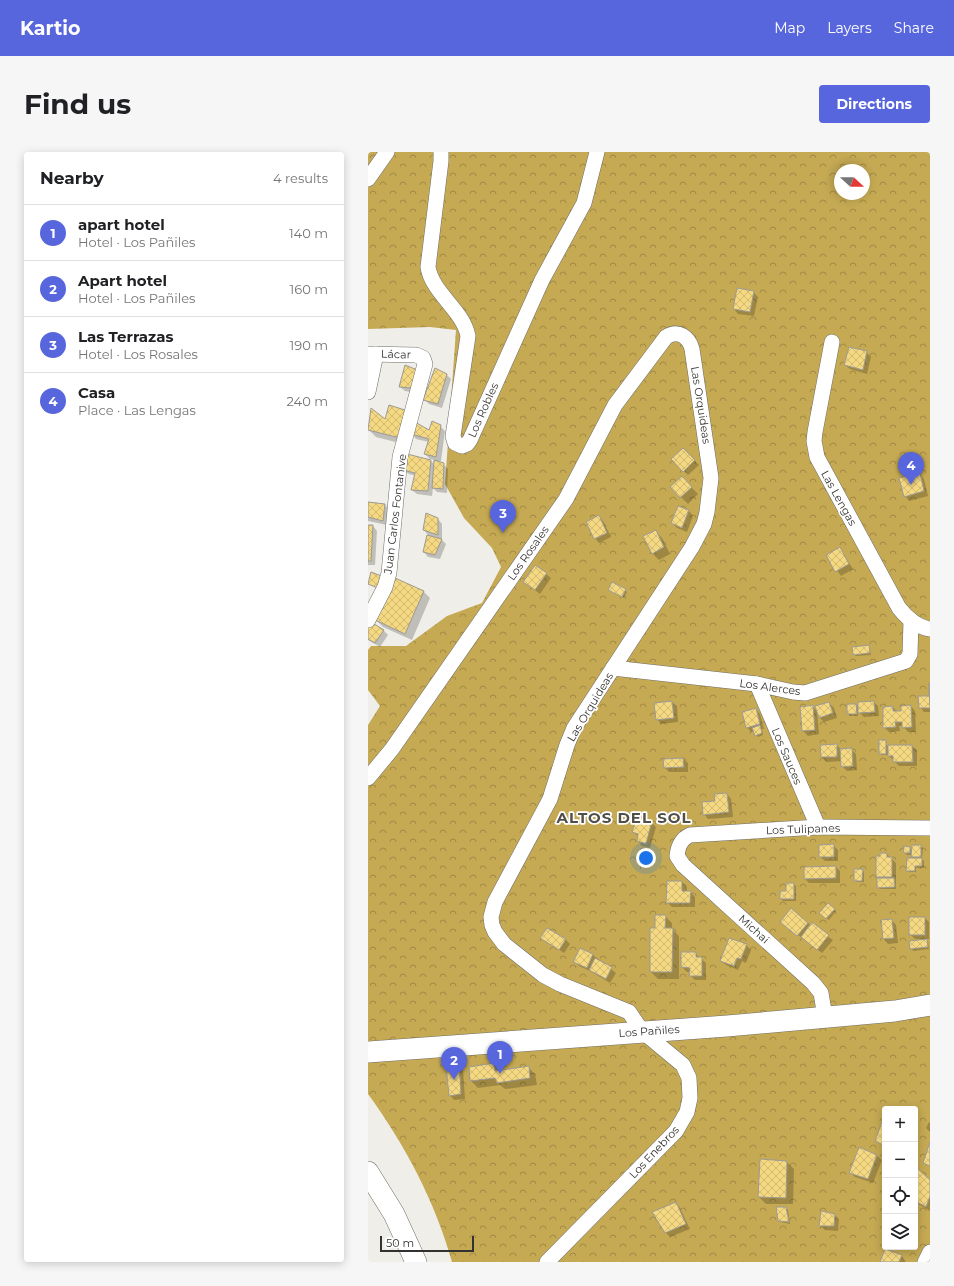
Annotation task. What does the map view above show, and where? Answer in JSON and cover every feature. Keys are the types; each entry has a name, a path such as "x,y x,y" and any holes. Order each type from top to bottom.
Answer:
{"street":[{"path":"368,179 387,152"},
{"name":"Los Robles","path":"441,152 442,161 428,267 431,277 464,324 468,336 453,436 455,443 462,446 467,444 470,440 542,280 584,203 598,152"},
{"name":"Los Rosales","path":"368,778 392,749 570,492 612,411 623,394 666,337 677,334 685,336"},
{"name":"Las Orquideas","path":"642,1031 635,1019 625,1009 560,984 536,970 498,938 492,925 492,917 495,902 550,799 570,736 692,547 704,524 711,489 710,467 692,349 690,342 685,336"},
{"name":"Las Lengas","path":"832,342 815,432 814,445 817,457 899,608 912,621 920,626 930,629"},
{"path":"368,392 372,354"},
{"name":"Lácar","path":"372,354 416,355 423,358"},
{"name":"Juan Carlos Fontanive","path":"368,620 385,587 389,573 400,457 424,367 423,358"},
{"name":"Los Alerces","path":"613,668 757,684 793,692 805,693 902,664 906,661 910,654 912,621"},
{"name":"Los Sauces","path":"757,684 818,827"},
{"name":"Los Tulipanes","path":"679,845 685,837 690,835 818,827 930,828"},
{"name":"Michai","path":"679,845 677,856 683,865 813,983 821,993 825,1017"},
{"name":"Los Pañiles","path":"368,1052 825,1017 895,1011 930,1005"},
{"name":"Los Enebros","path":"547,1262 676,1131 687,1112 691,1092 687,1071 678,1060 642,1031"},
{"path":"371,1182 402,1230 416,1262"},
{"path":"925,1262 930,1252"}],"green space":[{"path":"368,152 930,152 930,1262 452,1262 437,1217 418,1174 382,1113 368,1094 368,725 380,706 368,690 368,650 371,646 406,646 447,616 482,603 501,567 492,548 464,518 445,484 456,330 430,327 368,329"}],"building":[{"path":"737,288 754,291 750,312 733,309"},
{"path":"849,347 867,351 863,370 844,365"},
{"path":"405,365 420,371 412,388 399,387"},
{"path":"435,368 447,374 438,404 423,400"},
{"path":"389,405 408,411 400,438 368,430 371,408 385,419"},
{"path":"432,421 441,425 436,457 424,454 429,439 411,434 415,422 429,430"},
{"path":"683,448 695,460 683,472 671,459"},
{"path":"407,454 431,460 428,491 411,490 415,473 403,470"},
{"path":"434,460 444,463 443,489 432,488"},
{"path":"920,473 924,491 904,497 899,478"},
{"path":"682,476 692,487 680,498 670,487"},
{"path":"368,502 385,504 383,521 368,517"},
{"path":"678,506 689,510 682,528 671,523"},
{"path":"426,513 438,518 438,535 423,530"},
{"path":"599,515 607,533 594,539 586,522"},
{"path":"368,525 373,525 371,561 368,561"},
{"path":"656,530 664,547 652,554 643,536"},
{"path":"427,535 442,539 435,555 423,552"},
{"path":"840,547 849,564 835,572 826,555"},
{"path":"535,565 547,573 535,590 523,582"},
{"path":"371,572 384,577 378,588 368,584"},
{"path":"395,578 424,591 405,634 375,620"},
{"path":"612,582 626,589 622,597 608,590"},
{"path":"371,622 384,630 375,643 368,639 368,625"},
{"path":"869,645 870,653 853,655 852,647"},
{"path":"929,683 930,708 919,708 918,696 929,696"},
{"path":"672,701 674,718 656,720 654,703"},
{"path":"874,701 875,712 858,713 858,702"},
{"path":"829,702 833,713 819,718 815,706"},
{"path":"847,704 856,704 857,714 847,714"},
{"path":"813,705 815,730 802,731 800,707"},
{"path":"911,705 912,727 902,728 902,722 895,722 896,727 883,728 883,707 893,706 893,711 901,711 901,706"},
{"path":"756,708 760,724 746,728 742,712"},
{"path":"760,725 762,733 755,736 752,728"},
{"path":"879,740 886,740 886,754 879,754"},
{"path":"837,744 837,757 821,757 820,745"},
{"path":"888,745 912,745 913,762 893,762 893,756 888,756"},
{"path":"852,748 853,766 841,767 840,749"},
{"path":"683,758 684,767 664,768 663,759"},
{"path":"727,793 729,812 703,815 702,802 715,801 714,794"},
{"path":"640,818 652,821 646,844 637,841 638,834 632,832 635,823 638,824"},
{"path":"834,844 834,857 819,857 819,845"},
{"path":"912,845 921,845 921,857 911,857"},
{"path":"903,846 910,847 910,853 904,853"},
{"path":"880,853 887,853 887,857 892,857 892,877 876,877 876,856 880,856"},
{"path":"907,858 922,858 922,866 915,866 915,871 906,871"},
{"path":"836,866 836,878 804,879 804,867"},
{"path":"854,869 863,869 862,881 854,881"},
{"path":"877,878 894,878 895,887 877,888"},
{"path":"667,881 682,881 682,891 691,891 690,903 666,903"},
{"path":"786,883 794,883 794,899 780,899 780,891 786,891"},
{"path":"828,903 835,909 826,919 819,913"},
{"path":"791,908 808,923 797,936 780,922"},
{"path":"655,915 666,915 665,928 673,928 672,972 650,972 650,928 655,928"},
{"path":"909,917 925,917 925,935 909,935"},
{"path":"892,919 894,938 883,939 881,920"},
{"path":"812,922 829,935 817,950 801,937"},
{"path":"547,928 566,939 559,950 540,938"},
{"path":"729,938 747,944 741,959 737,958 734,966 720,961"},
{"path":"927,939 928,947 910,949 909,941"},
{"path":"580,948 593,954 587,968 573,962"},
{"path":"681,952 696,952 696,957 702,957 702,976 689,976 690,968 681,967"},
{"path":"595,958 612,967 606,979 589,970"},
{"path":"459,1063 461,1094 449,1096 446,1065"},
{"path":"494,1063 495,1071 529,1066 530,1078 497,1083 495,1078 470,1081 469,1067"},
{"path":"882,1122 882,1144 875,1141"},
{"path":"930,1142 930,1166 923,1163"},
{"path":"859,1147 877,1155 868,1179 849,1173"},
{"path":"760,1159 787,1161 786,1198 758,1197"},
{"path":"918,1169 930,1180 930,1196 926,1207 918,1203"},
{"path":"676,1202 686,1224 665,1233 652,1212"},
{"path":"776,1207 786,1207 789,1222 778,1221"},
{"path":"821,1211 835,1214 834,1226 819,1226"},
{"path":"885,1250 902,1255 899,1262 880,1262"}],"place":[{"name":"Casa","path":"911,485"},
{"name":"Las Terrazas","path":"503,533"},
{"name":"apart hotel","path":"500,1074"},
{"name":"Apart hotel","path":"454,1080"}],"district":[{"name":"ALTOS DEL SOL","path":"624,817"}]}
